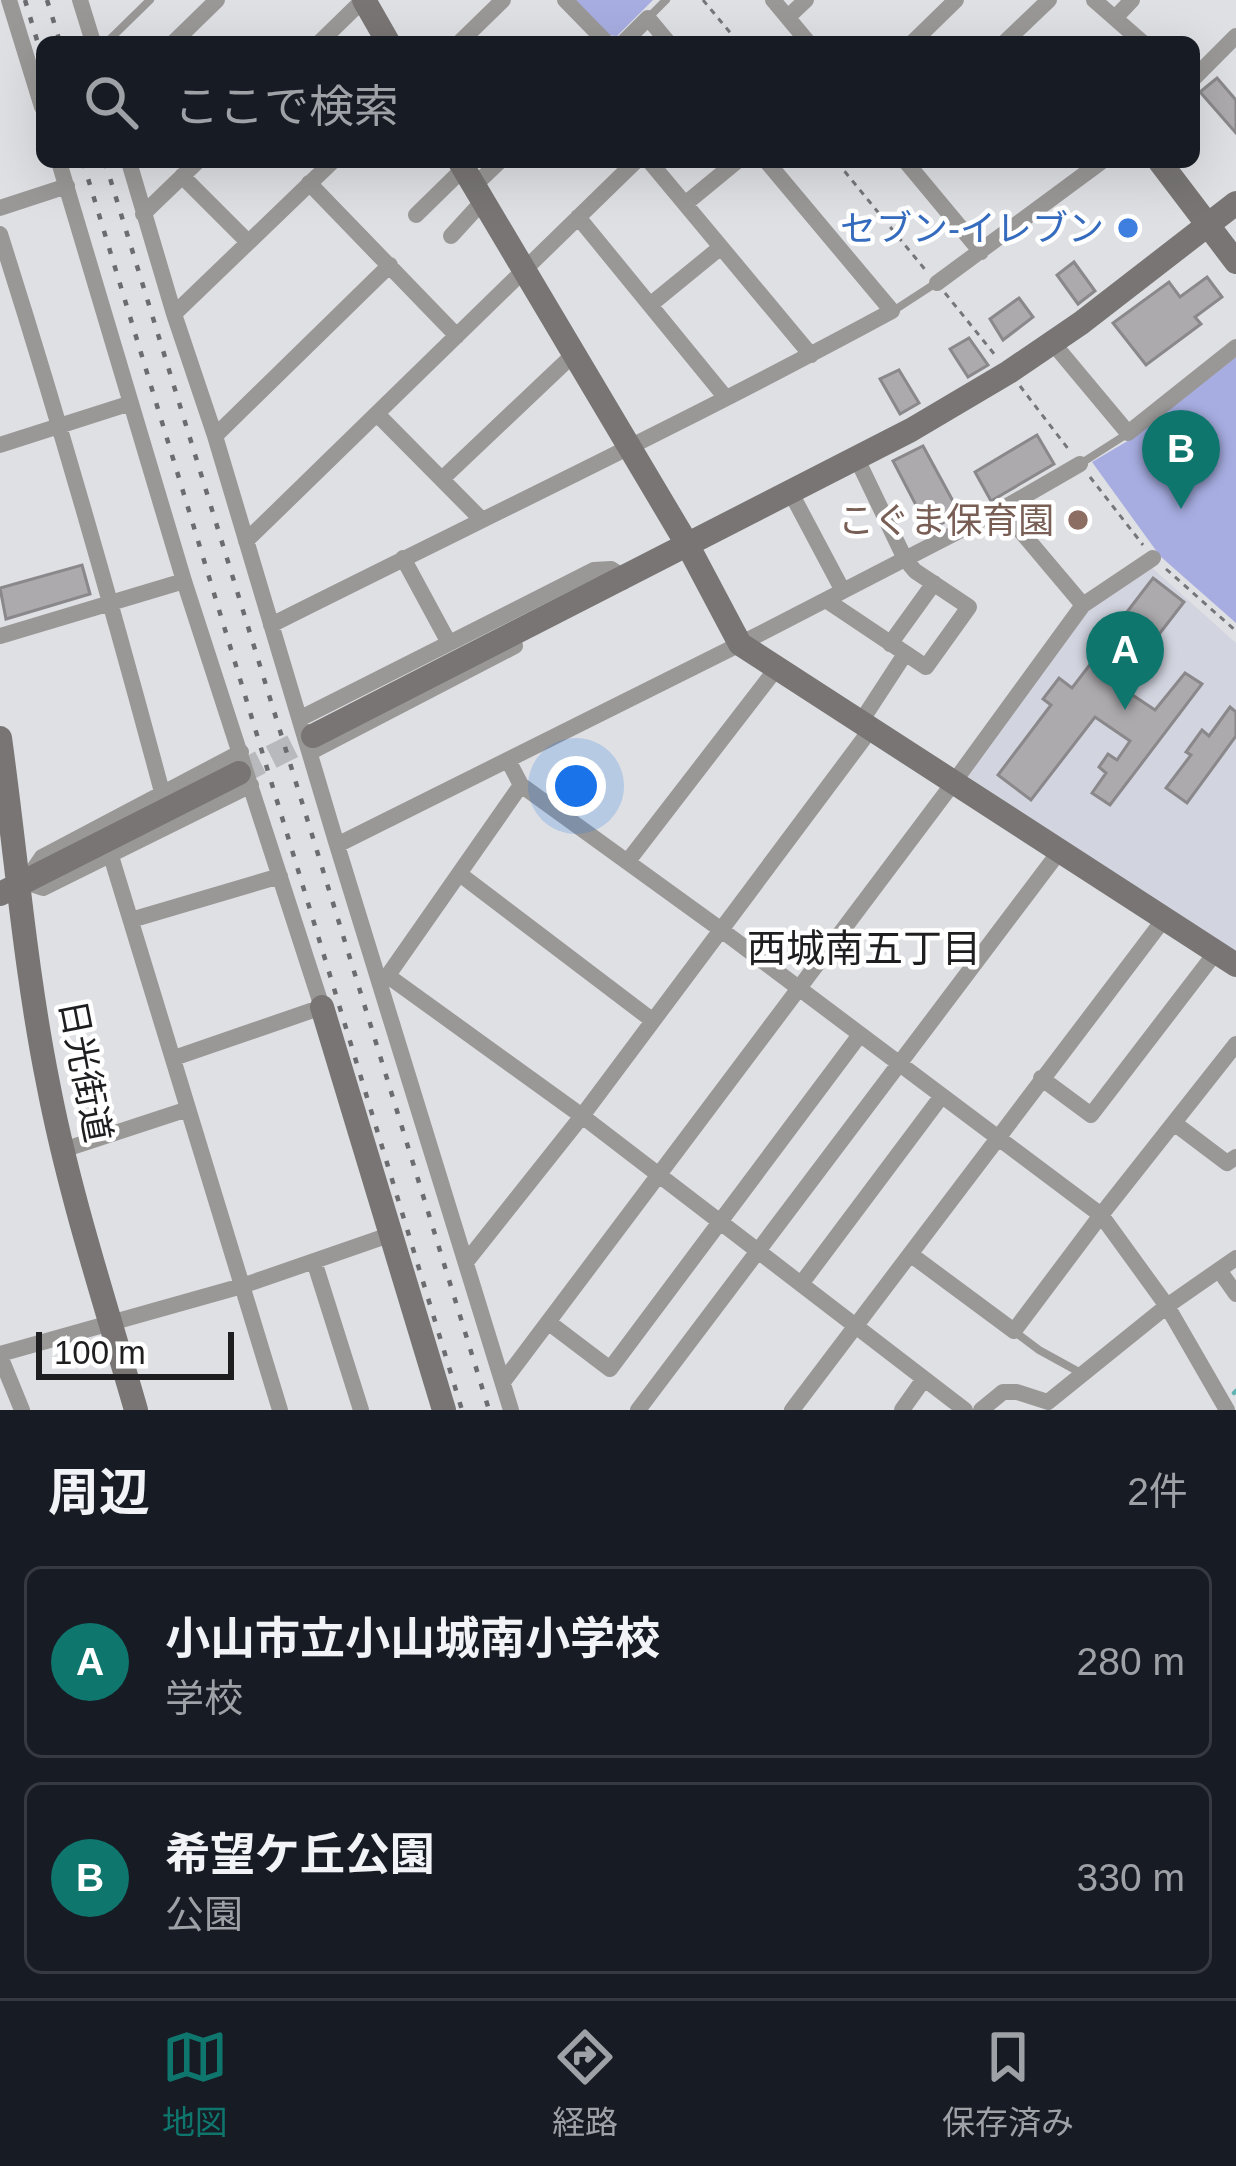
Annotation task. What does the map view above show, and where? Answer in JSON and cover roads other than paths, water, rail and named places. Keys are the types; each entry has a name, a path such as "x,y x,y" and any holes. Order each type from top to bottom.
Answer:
{"street":[{"path":"9,0 36,88"},
{"path":"80,0 91,36"},
{"path":"179,36 217,0"},
{"path":"326,36 363,0 384,36"},
{"path":"466,36 503,0"},
{"path":"565,0 600,36"},
{"path":"773,0 803,36"},
{"path":"788,17 806,0"},
{"path":"919,36 956,0"},
{"path":"1011,36 1049,0"},
{"path":"1094,0 1135,36"},
{"path":"1115,18 1132,0"},
{"path":"630,36 648,18 663,36"},
{"path":"1200,72 1236,36"},
{"path":"61,168 184,581 322,1007 444,1410"},
{"path":"131,168 308,735 337,845 384,981 511,1410"},
{"path":"143,214 190,168"},
{"path":"174,314 325,168"},
{"path":"245,542 629,168"},
{"path":"655,168 811,355"},
{"path":"685,204 729,168"},
{"path":"271,625 630,449 892,311 772,168"},
{"path":"911,168 981,253"},
{"path":"937,283 981,253 1079,168"},
{"path":"1165,168 1236,262"},
{"path":"182,176 248,242"},
{"path":"416,215 470,179"},
{"path":"451,236 470,179"},
{"path":"470,179 687,544 740,644 1226,958 1091,1115 1042,1078"},
{"path":"309,183 457,336"},
{"path":"0,208 67,186"},
{"path":"308,735 911,430 1052,343 1236,203"},
{"path":"578,217 726,398"},
{"path":"0,234 112,604 162,793"},
{"path":"650,305 721,247"},
{"path":"215,436 390,265"},
{"path":"1052,343 1128,433 1236,347"},
{"path":"442,479 574,353"},
{"path":"0,445 131,403"},
{"path":"377,413 481,519"},
{"path":"791,493 834,596 926,667 969,607 905,559 856,459"},
{"path":"337,845 834,596 1080,464"},
{"path":"1002,509 1083,604"},
{"path":"403,558 449,643"},
{"path":"502,1382 1083,604 1153,558"},
{"path":"308,735 449,643 594,570 611,569 623,577"},
{"path":"0,636 184,581"},
{"path":"466,1262 582,1116 865,726 898,649 934,583"},
{"path":"628,861 776,669"},
{"name":"日光街道","path":"0,738 14,887 46,1077 136,1410"},
{"path":"509,762 521,785 1101,1215 1167,1306 1230,1409"},
{"path":"14,887 43,857 162,793 244,770"},
{"path":"14,887 43,888 111,856 244,770"},
{"path":"14,887 244,770"},
{"path":"384,981 521,785"},
{"path":"638,1410 1059,852"},
{"path":"111,856 280,1410"},
{"path":"461,875 652,1020"},
{"path":"131,920 280,876"},
{"path":"792,1410 1164,919"},
{"path":"384,981 582,1116 965,1410"},
{"path":"174,1058 322,1007"},
{"path":"548,1322 610,1369 860,1036"},
{"path":"910,1253 1014,1331 1236,1043"},
{"path":"801,1285 941,1097"},
{"path":"63,1150 188,1108"},
{"path":"1174,1123 1227,1163 1236,1157"},
{"path":"22,1410 0,1355 242,1286 392,1234"},
{"path":"982,1410 1003,1392 1048,1402 1167,1306 1236,1258"},
{"path":"314,1261 361,1410"},
{"path":"1219,1270 1236,1294"},
{"path":"902,1410 924,1379"}],"lane":[{"path":"113,36 150,0"},
{"path":"648,18 665,0"},
{"path":"892,311 937,283"},
{"path":"1080,464 1128,433"},
{"path":"1014,1331 1084,1375"}],"tunnel":[{"path":"239,773 313,736"}],"railway":[{"path":"25,0 36,37"},
{"path":"47,0 58,36"},
{"path":"85,168 462,1410"},
{"path":"107,168 489,1410"}],"place":[{"name":"セブン-イレブン","path":"1128,228"},
{"name":"希望ケ丘公園","path":"1181,509"},
{"name":"こぐま保育園","path":"1078,520"},
{"name":"小山市立小山城南小学校","path":"1125,710"}],"district":[{"name":"西城南五丁目","path":"864,948"}]}
